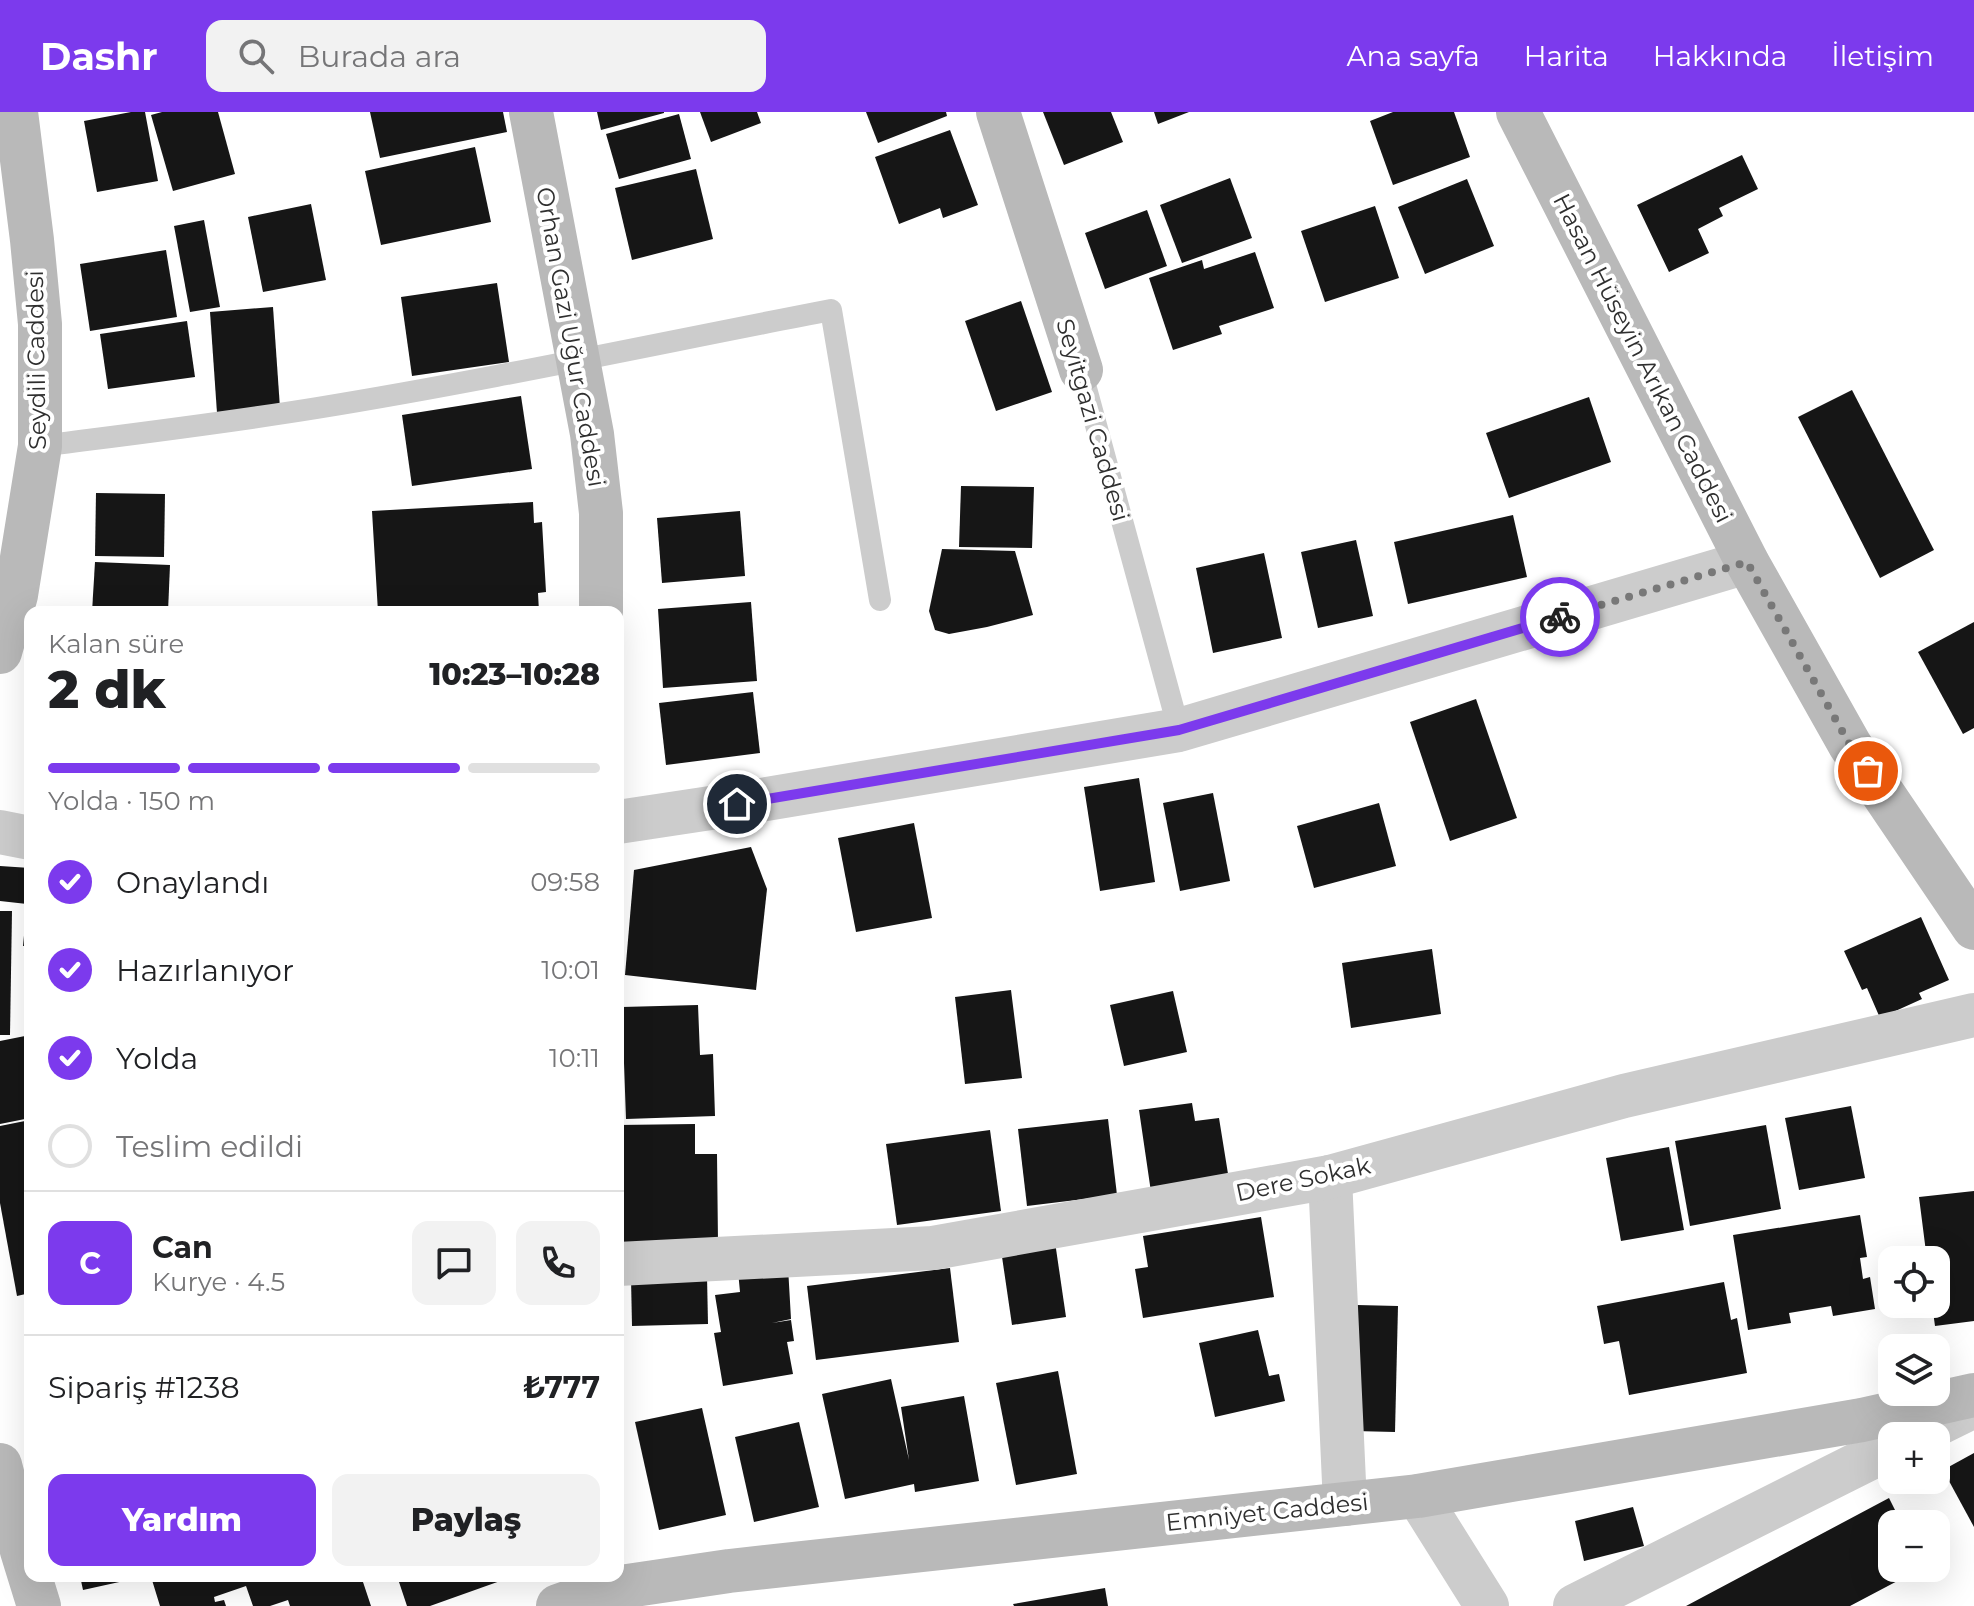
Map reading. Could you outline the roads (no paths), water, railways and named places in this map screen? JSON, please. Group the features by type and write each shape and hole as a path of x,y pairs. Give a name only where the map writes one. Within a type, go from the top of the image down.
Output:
{"street":[{"name":"Seydili Caddesi","path":"0,652 16,595 40,446 40,324 16,112"},
{"name":"Orhan Gazi Uğur Caddesi","path":"531,112 592,434 601,513 601,606"},
{"name":"Seyitgazi Caddesi","path":"998,112 1081,370"},
{"name":"Hasan Hüseyin Arıkan Caddesi","path":"1518,112 1747,562 1850,745 1974,928"},
{"path":"624,821 1179,730 1747,562"},
{"path":"0,832 24,837"},
{"name":"Dere Sokak","path":"624,1264 933,1248 1330,1177 1624,1096 1974,1015"},
{"path":"1330,1177 1345,1504"},
{"name":"Emniyet Caddesi","path":"558,1606 609,1590 729,1571 1418,1496 1862,1420 1974,1395"},
{"path":"1941,1422 1974,1406"},
{"path":"1575,1606 1878,1454"},
{"path":"0,1465 24,1557"},
{"path":"1418,1496 1487,1606"},
{"path":"32,1582 39,1606"}],"lane":[{"path":"40,446 317,408 831,310 880,600"},
{"name":"Seyitgazi Caddesi","path":"1081,370 1179,730"}]}
